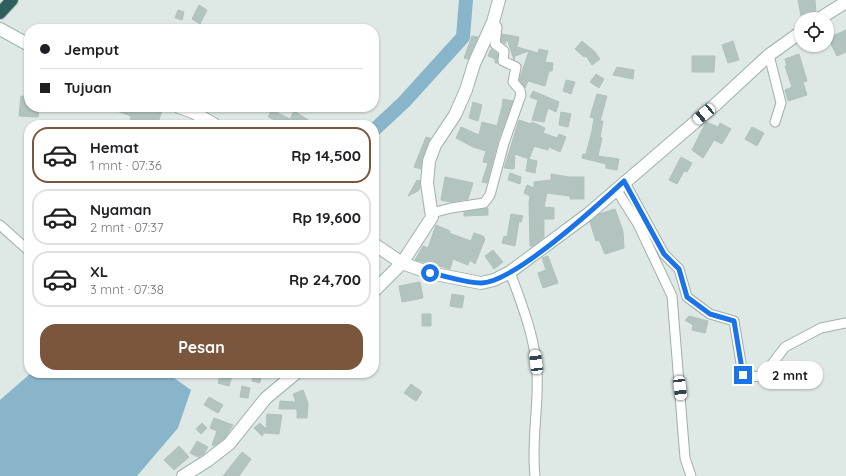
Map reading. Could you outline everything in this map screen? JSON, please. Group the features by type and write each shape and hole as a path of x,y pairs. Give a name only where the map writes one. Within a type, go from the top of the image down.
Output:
{"highway":[{"path":"0,13 12,0"}],"street":[{"path":"379,286 402,263 429,223 432,213 427,182 429,161 435,145 454,116 466,90 474,64 493,22 499,0"},
{"path":"830,12 846,2"},
{"path":"432,213 451,208 484,203 490,195 504,143 521,95 519,89 513,82 515,66 503,61 504,51 495,44 497,27 493,22"},
{"path":"0,29 24,42"},
{"path":"379,247 402,263 430,273 481,283 499,278 510,272 587,215 620,185 715,105 769,55 794,37"},
{"path":"769,55 781,103 775,122"},
{"path":"193,112 207,120"},
{"path":"620,185 664,254 679,269 687,297 710,314 734,321 743,375 762,377 785,347 822,328 846,323"},
{"path":"620,185 672,296 685,458 691,476"},
{"path":"0,226 24,247"},
{"path":"510,272 525,312 536,362 537,390 533,454 535,476"},
{"path":"183,476 207,461 229,444 266,398 290,378"}],"water":[{"path":"25,378 174,378 191,390 178,428 137,476 0,476 0,400"}],"building":[{"path":"798,0 815,0 816,12 800,12"},
{"path":"199,5 207,10 200,24 192,19"},
{"path":"178,10 184,12 182,20 175,18"},
{"path":"846,30 846,52 837,56 834,50 834,35"},
{"path":"502,34 519,37 517,47 538,53 539,49 548,51 545,62 553,63 552,71 549,71 545,86 528,81 525,88 519,80 529,51 515,56 514,60 507,39 505,44 501,41"},
{"path":"472,36 478,37 468,59 464,58"},
{"path":"582,41 595,52 600,59 592,65 586,56 584,57 575,49"},
{"path":"733,41 739,60 728,63 722,45"},
{"path":"491,49 498,54 498,63 495,63 495,59 488,56"},
{"path":"799,54 807,81 803,82 807,95 788,101 785,90 792,87 785,66 787,66 785,59"},
{"path":"692,56 715,56 714,72 692,72"},
{"path":"617,67 634,70 633,79 613,75"},
{"path":"596,74 604,79 599,88 590,82"},
{"path":"566,80 575,82 571,94 563,91"},
{"path":"533,91 559,102 556,112 548,108 544,122 532,120 538,100 530,97"},
{"path":"597,94 607,96 600,121 603,121 600,137 602,138 598,156 619,159 617,170 606,168 606,164 582,158 583,154 586,154 592,131 594,118 590,117"},
{"path":"21,96 24,96 24,112 38,112 38,117 19,116"},
{"path":"503,99 513,101 498,141 487,183 482,182 488,163 483,162 486,151 473,147 456,138 461,127 479,135 482,122 497,126"},
{"path":"473,102 482,105 478,121 469,118"},
{"path":"120,112 162,112 159,120 132,120 130,119 131,116"},
{"path":"271,112 276,112 290,119 294,112 296,112 308,120 275,120 268,117"},
{"path":"561,112 571,114 568,127 559,125"},
{"path":"519,120 531,124 532,122 545,128 543,133 557,138 559,134 566,137 560,152 549,147 548,150 534,146 529,159 515,154 514,169 504,168"},
{"path":"706,122 718,127 720,123 731,129 722,144 714,140 703,158 692,150"},
{"path":"752,127 764,133 757,146 745,139"},
{"path":"426,137 430,138 422,159 421,169 414,167"},
{"path":"681,157 692,163 687,172 684,171 677,184 669,180"},
{"path":"528,159 537,161 535,173 526,171"},
{"path":"510,173 521,177 520,184 508,180"},
{"path":"551,174 569,177 584,177 584,199 570,199 570,196 547,193 544,207 554,208 554,219 544,219 544,237 533,246 530,246 530,196 524,193 527,185 534,188 534,182 551,180"},
{"path":"445,177 473,183 468,199 451,202 441,200"},
{"path":"417,180 420,181 420,188 418,191 408,196"},
{"path":"488,208 488,215 464,216 464,212"},
{"path":"615,209 623,231 624,248 605,254 599,240 596,241 590,222 599,214"},
{"path":"511,214 523,216 521,222 519,221 515,246 502,243 504,236 507,237"},
{"path":"436,225 450,231 449,233 471,241 474,233 483,236 485,239 475,264 470,260 468,265 453,259 450,269 415,260 423,246 428,248"},
{"path":"493,250 503,262 494,269 485,256"},
{"path":"548,256 558,283 543,288 538,273 546,270 542,258"},
{"path":"420,282 423,298 402,302 399,286"},
{"path":"452,294 464,296 462,308 450,306"},
{"path":"422,314 431,314 431,326 422,326"},
{"path":"689,316 708,321 705,333 692,330 693,325 685,320"},
{"path":"220,378 231,378 229,386 218,383"},
{"path":"252,378 260,378 260,383 252,381"},
{"path":"411,384 422,392 416,401 404,393"},
{"path":"242,386 250,388 248,398 240,397"},
{"path":"303,390 308,403 307,418 297,418 297,409 279,409 280,401 296,402 293,394"},
{"path":"209,397 223,405 218,413 204,405"},
{"path":"267,414 282,415 279,434 264,433 262,436 254,428 260,423 266,429"},
{"path":"214,418 233,425 224,439 214,446 212,445 217,431 210,428"},
{"path":"202,423 207,428 201,434 196,429"},
{"path":"197,441 208,447 204,454 198,457 190,453"},
{"path":"179,446 189,457 174,470 164,460"},
{"path":"242,452 251,459 239,476 223,476"}],"waterway":[{"path":"379,125 404,102 463,37 466,0"}],"route":[{"path":"430,273 481,283 499,278 519,268 587,215 624,181 664,254 679,269 687,297 710,314 734,321 743,375"}]}
